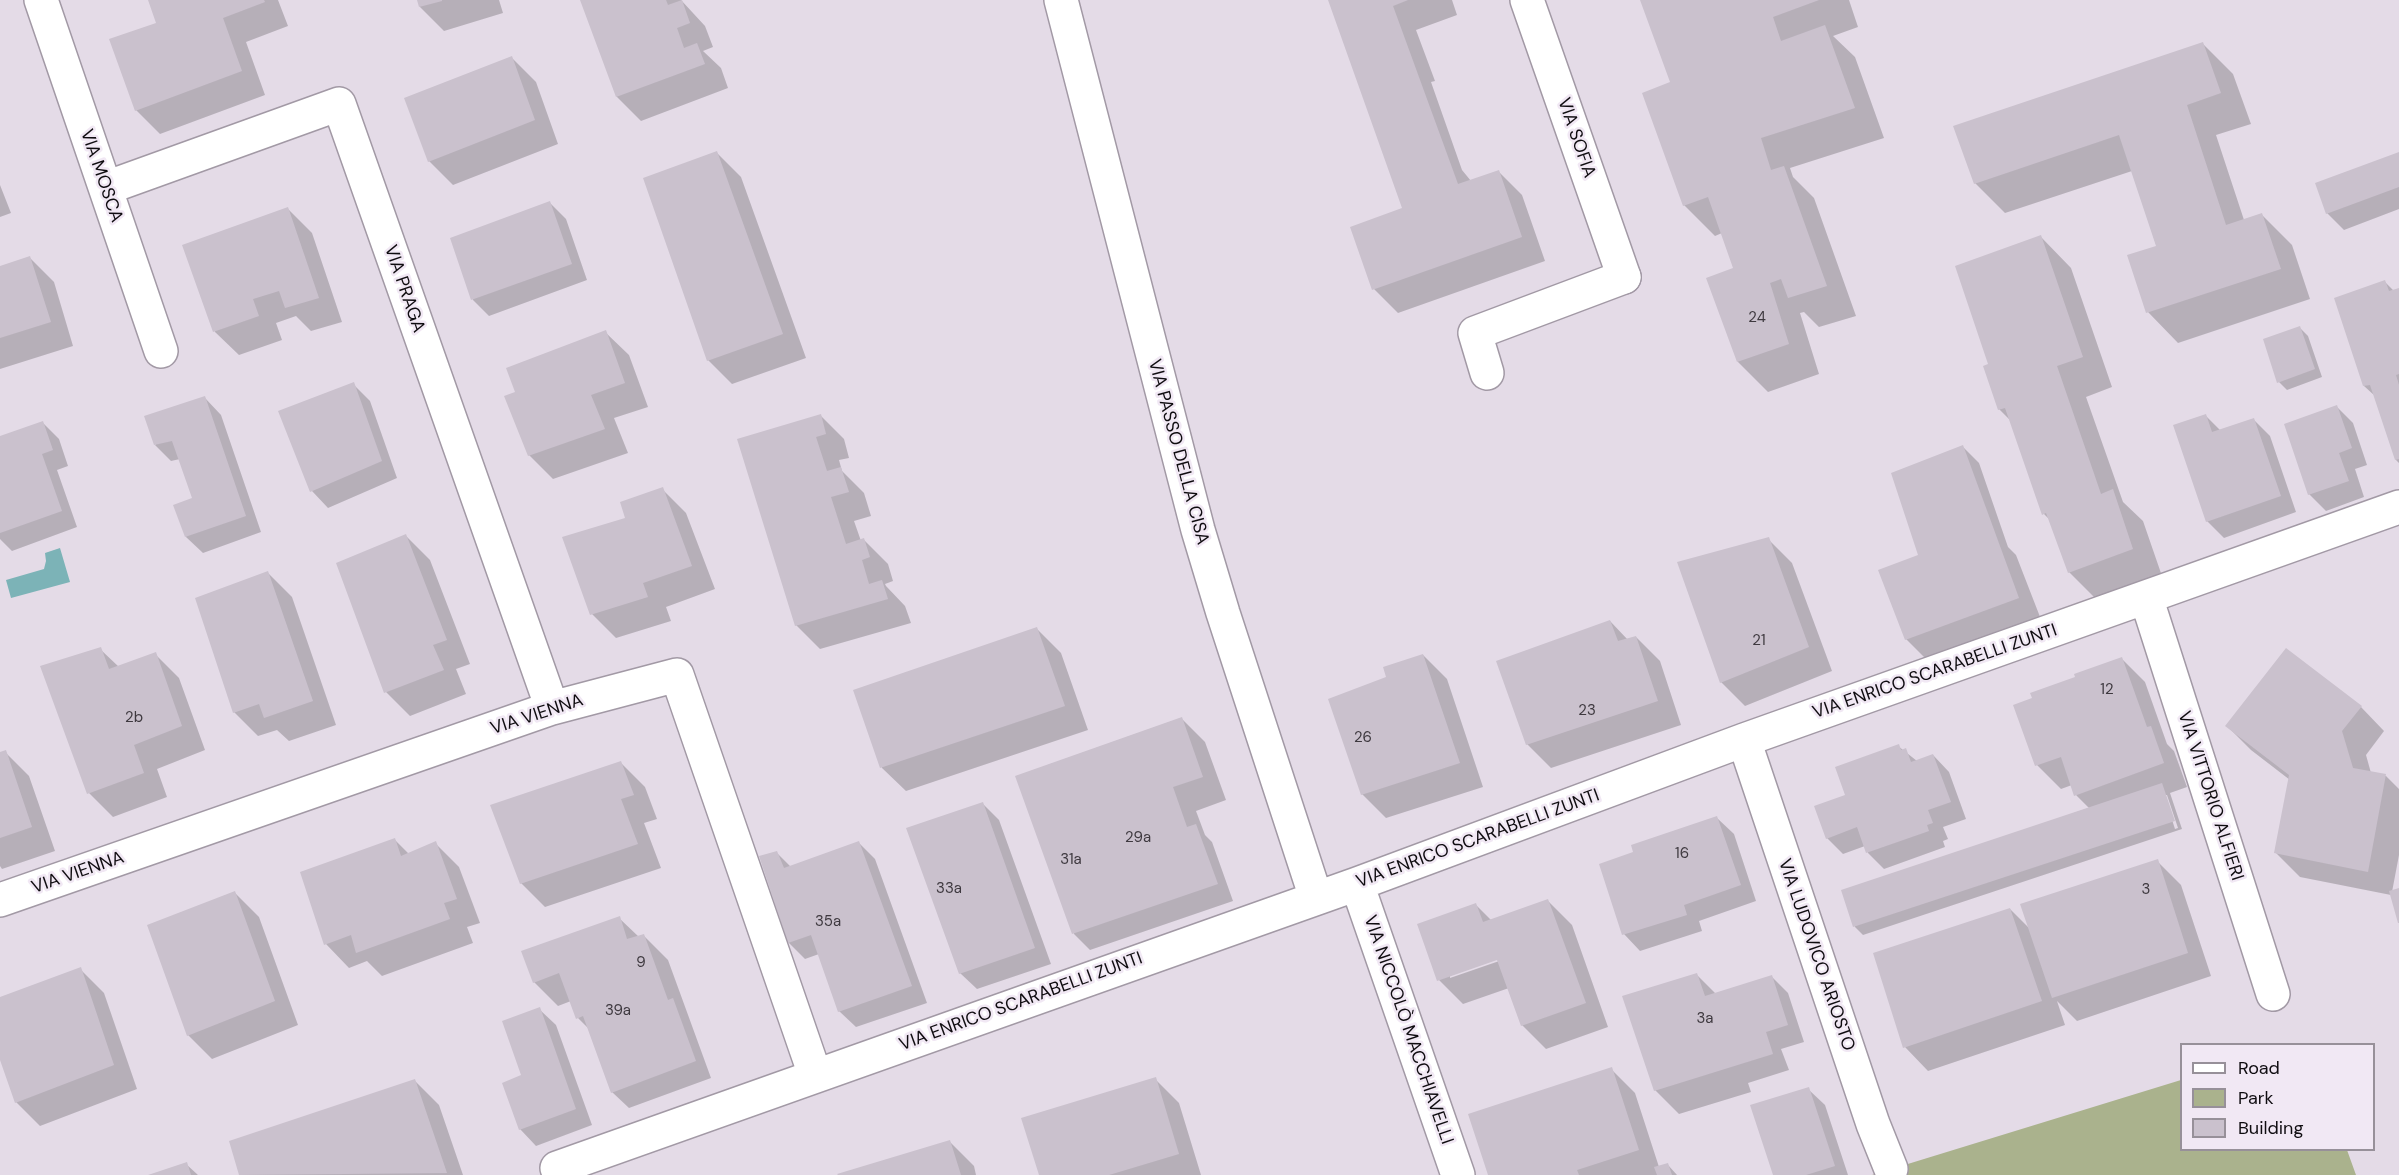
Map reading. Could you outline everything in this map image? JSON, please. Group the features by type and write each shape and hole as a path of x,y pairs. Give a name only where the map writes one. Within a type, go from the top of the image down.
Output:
{"street":[{"name":"VIA MOSCA","path":"42,0 161,351"},
{"name":"VIA PASSO DELLA CISA","path":"1061,0 1198,530 1316,898"},
{"name":"VIA SOFIA","path":"1487,373 1475,333 1624,276 1527,0"},
{"name":"VIA PRAGA","path":"106,188 339,104 552,708"},
{"name":"VIA ENRICO SCARABELLI ZUNTI","path":"557,1168 1357,884 1744,740 2399,507"},
{"name":"VIA VITTORIO ALFIERI","path":"2146,597 2273,994"},
{"name":"VIA VIENNA","path":"0,900 552,708 677,675 815,1075"},
{"name":"VIA LUDOVICO ARIOSTO","path":"1744,740 1873,1124 1891,1169"},
{"name":"VIA NICCOLÒ MACCHIAVELLI","path":"1357,884 1458,1175"}],"green space":[{"path":"2180,1080 2180,1151 2347,1151 2356,1175 1872,1175"}],"water":[{"path":"60,548 70,582 11,598 6,580 44,569 45,553"}],"building":[{"path":"148,0 264,0 265,2 223,18 242,71 135,111 109,39 156,23"},
{"path":"417,0 442,0 442,1 419,7"},
{"path":"580,0 666,0 668,5 682,0 690,23 677,28 684,48 697,43 705,64 616,97"},
{"path":"1328,0 1408,0 1393,6 1458,184 1499,170 1522,237 1372,290 1350,227 1402,208"},
{"path":"1640,0 1819,0 1773,17 1781,41 1825,25 1855,108 1761,138 1771,170 1784,166 1827,286 1788,298 1781,279 1770,283 1789,344 1737,362 1706,278 1733,268 1708,197 1683,206 1642,93 1670,82"},
{"path":"2203,42 2221,93 2187,105 2226,225 2262,213 2281,269 2146,313 2127,255 2156,246 2119,135 1974,184 1953,126"},
{"path":"512,56 535,120 428,162 404,98"},
{"path":"717,151 783,334 707,361 643,178"},
{"path":"2399,152 2399,187 2326,214 2315,183"},
{"path":"550,201 572,264 471,300 450,238"},
{"path":"288,207 319,298 285,308 279,291 253,299 259,316 213,332 182,245"},
{"path":"2041,235 2083,357 2057,366 2101,494 2113,489 2133,549 2068,573 2046,513 2042,515 2005,408 1998,410 1983,366 1988,364 1955,266"},
{"path":"30,256 51,322 0,338 0,266"},
{"path":"2385,280 2389,291 2399,288 2399,374 2396,375 2399,385 2399,459 2395,460 2370,385 2363,386 2334,298"},
{"path":"2300,326 2315,369 2277,383 2263,339"},
{"path":"606,330 625,383 591,395 605,429 528,456 504,396 515,392 506,368"},
{"path":"354,382 382,461 310,492 278,411"},
{"path":"205,396 246,516 185,537 173,505 192,498 172,441 154,445 144,416"},
{"path":"2337,405 2352,448 2339,453 2349,481 2308,495 2284,424"},
{"path":"821,414 826,434 816,437 827,471 841,467 849,492 831,497 846,544 864,538 870,557 862,560 869,584 882,580 888,599 795,626 737,439"},
{"path":"2206,414 2212,432 2254,418 2281,496 2206,522 2173,425"},
{"path":"43,421 53,450 42,454 62,511 0,533 0,436"},
{"path":"1963,445 2019,598 1905,640 1878,570 1918,555 1891,473"},
{"path":"663,487 692,566 643,583 648,597 590,615 562,537 625,518 620,502"},
{"path":"406,534 447,640 433,645 444,670 384,693 336,563"},
{"path":"1769,537 1809,647 1720,683 1677,562"},
{"path":"268,571 313,701 264,718 259,704 233,713 195,598"},
{"path":"1610,620 1618,641 1636,636 1658,701 1526,745 1496,661"},
{"path":"1037,627 1065,706 880,768 853,690"},
{"path":"101,647 109,669 156,652 182,726 134,745 144,773 87,794 40,666"},
{"path":"2286,648 2362,706 2342,731 2353,768 2386,774 2368,872 2274,853 2289,775 2225,726"},
{"path":"1423,654 1460,763 1361,795 1328,699 1386,677 1383,667"},
{"path":"2122,657 2147,727 2151,726 2164,763 2074,796 2061,757 2035,766 2013,705 2032,698 2030,693"},
{"path":"1182,717 1203,777 1173,787 1187,827 1196,824 1218,884 1072,934 1015,776"},
{"path":"1899,744 1901,750 1906,748 1911,762 1933,754 1951,802 1928,810 1933,823 1927,825 1929,831 1866,853 1857,827 1826,839 1814,806 1845,795 1835,767"},
{"path":"6,750 32,827 0,838 0,752"},
{"path":"621,761 634,795 621,799 638,844 520,884 490,805"},
{"path":"2162,783 2175,821 1853,927 1841,890"},
{"path":"983,802 1035,948 959,974 906,828"},
{"path":"1717,816 1741,885 1684,905 1687,915 1622,935 1599,864 1633,852 1631,845"},
{"path":"395,838 401,856 436,841 457,899 444,903 450,919 356,953 351,935 324,945 300,872"},
{"path":"859,841 912,986 838,1012 811,935 788,943 759,856 777,851 784,868"},
{"path":"2158,859 2188,953 2052,998 2020,904"},
{"path":"2399,888 2399,923 2398,923 2389,891"},
{"path":"235,891 275,1001 187,1036 147,925"},
{"path":"1548,899 1586,1003 1521,1026 1497,960 1437,981 1417,924 1476,903 1483,922"},
{"path":"2010,908 2042,1001 1903,1048 1873,953"},
{"path":"620,916 627,939 644,934 668,1000 673,998 696,1061 611,1093 583,1016 576,1019 559,973 533,983 521,951"},
{"path":"81,967 114,1065 15,1103 0,1060 0,997"},
{"path":"1697,973 1705,996 1772,975 1788,1025 1766,1032 1773,1054 1654,1091 1622,996"},
{"path":"540,1007 576,1109 519,1130 502,1083 521,1075 502,1021"},
{"path":"1612,1067 1639,1150 1577,1170 1579,1175 1488,1175 1468,1114"},
{"path":"1156,1077 1179,1154 1109,1175 1039,1175 1021,1118"},
{"path":"415,1079 447,1173 239,1175 229,1141"},
{"path":"1809,1087 1835,1166 1806,1175 1773,1175 1750,1105"},
{"path":"950,1140 961,1175 837,1174"},
{"path":"187,1162 191,1175 148,1175"},
{"path":"1668,1163 1672,1175 1657,1175 1654,1167"}]}
